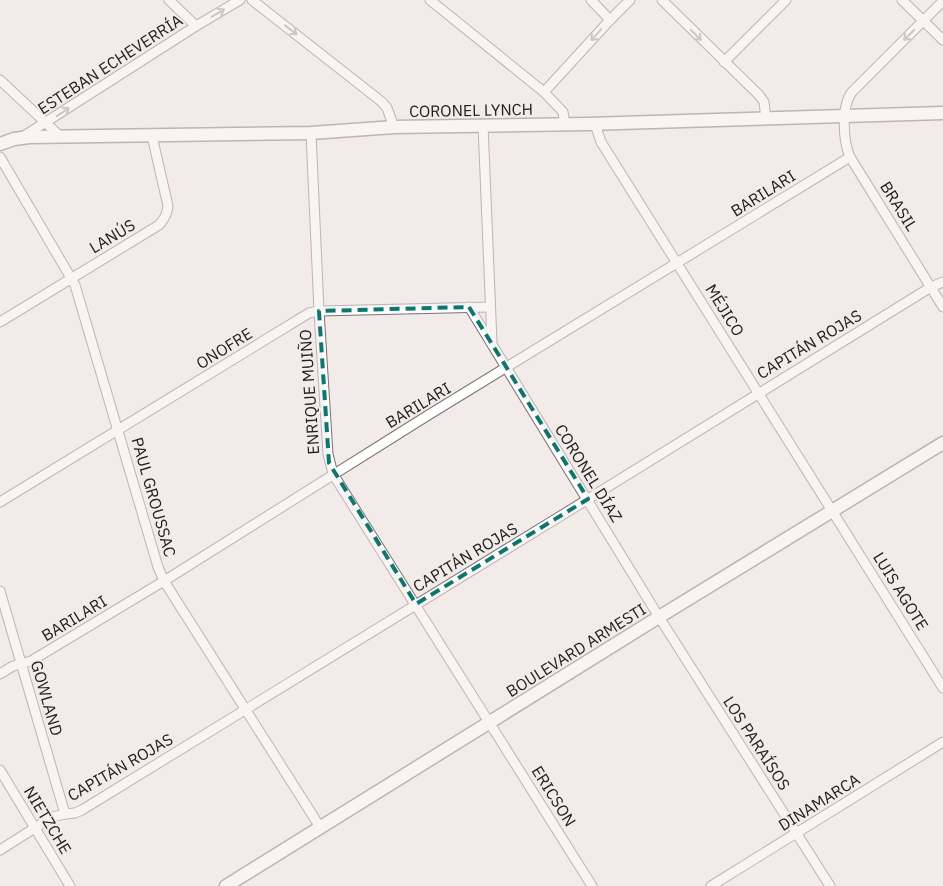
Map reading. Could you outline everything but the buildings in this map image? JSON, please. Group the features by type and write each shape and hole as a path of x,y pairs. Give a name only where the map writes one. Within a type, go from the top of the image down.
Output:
{"street":[{"path":"168,0 196,26"},
{"name":"ESTEBAN ECHEVERRÍA","path":"22,138 196,26 240,0"},
{"path":"252,0 382,102 387,108 394,127"},
{"path":"430,0 544,92 563,112 565,124"},
{"path":"591,0 610,20"},
{"path":"544,92 630,0"},
{"path":"662,0 759,95 764,102 766,119"},
{"path":"724,62 786,0"},
{"path":"902,0 943,40"},
{"path":"844,117 849,96 943,0"},
{"path":"0,80 61,137"},
{"name":"CORONEL LYNCH","path":"0,144 22,138 311,133 394,127 596,124 943,113"},
{"name":"BRASIL","path":"844,117 846,145 850,157 943,307"},
{"name":"MÉJICO","path":"596,124 602,142 833,510"},
{"name":"CORONEL DÍAZ","path":"483,125 492,345"},
{"name":"ENRIQUE MUIÑO","path":"311,133 328,454 333,474 490,723"},
{"name":"LANÚS","path":"0,322 159,225 164,219 168,206 152,136"},
{"name":"PAUL GROUSSAC","path":"0,157 71,278 119,430 155,560 164,581 320,827"},
{"name":"BARILARI","path":"0,674 13,666 32,661 164,581 333,474 850,157"},
{"name":"CAPITÁN ROJAS","path":"0,850 52,817 82,810 931,287 943,282"},
{"name":"CORONEL DÍAZ","path":"469,307 659,617"},
{"name":"ONOFRE","path":"0,502 309,313 490,307"},
{"name":"BOULEVARD ARMESTI","path":"226,886 943,443"},
{"name":"LUIS AGOTE","path":"833,510 943,688"},
{"name":"GOWLAND","path":"0,591 65,814"},
{"name":"LOS PARAÍSOS","path":"659,617 830,886"},
{"name":"ERICSON","path":"490,723 592,886"},
{"name":"DINAMARCA","path":"710,886 943,742"},
{"name":"NIETZCHE","path":"0,770 70,886"}],"highlighted area":[{"path":"469,307 588,499 416,604 329,463 319,311"}]}
